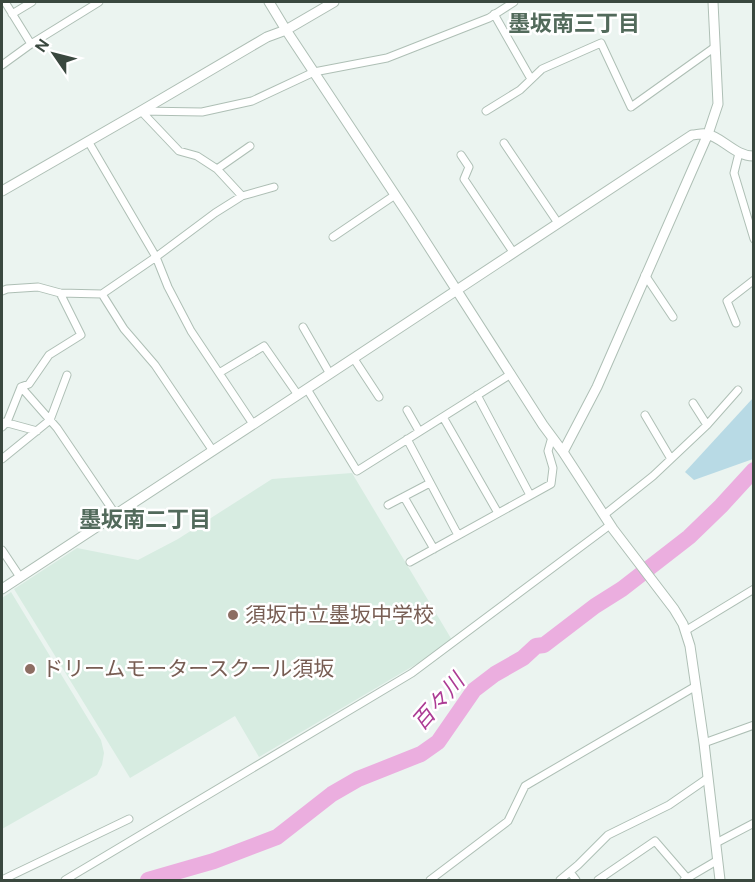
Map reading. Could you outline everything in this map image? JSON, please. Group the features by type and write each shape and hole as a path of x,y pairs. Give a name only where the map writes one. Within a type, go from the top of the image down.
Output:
{"street":[{"path":"5,2 31,44"},
{"path":"12,14 32,2"},
{"path":"2,65 31,44 99,2"},
{"path":"269,2 285,30 552,437 612,527 683,624 690,646 696,686 720,880"},
{"path":"2,191 267,37 285,30 334,2"},
{"path":"141,111 202,112 252,101 314,72 387,58 489,18 514,2"},
{"path":"563,452 597,387 708,134 718,104 712,2"},
{"path":"494,14 531,79"},
{"path":"486,111 520,90 542,69 601,43 631,107 715,47"},
{"path":"141,111 179,151 197,156 217,169 242,196"},
{"path":"2,589 692,135 708,134 748,157 753,156"},
{"path":"88,141 156,257 168,287 191,331 253,424"},
{"path":"504,143 558,223"},
{"path":"217,169 250,146"},
{"path":"740,153 734,173 753,239"},
{"path":"461,155 469,167 464,179 513,252"},
{"path":"2,291 38,287 60,293 102,294 242,196 274,187"},
{"path":"333,237 395,195"},
{"path":"645,275 673,317"},
{"path":"736,323 727,301 753,280"},
{"path":"37,431 3,424 21,387 29,384 49,355 81,335 60,293"},
{"path":"102,294 124,329 155,365 213,451"},
{"path":"303,327 330,374"},
{"path":"219,373 264,346 298,395"},
{"path":"354,359 379,397"},
{"path":"307,389 357,471 511,374"},
{"path":"2,459 50,420 67,375"},
{"path":"21,387 50,420 116,515"},
{"path":"604,515 653,476 707,425 738,390"},
{"path":"477,395 530,495"},
{"path":"693,403 707,425"},
{"path":"407,410 419,432"},
{"path":"645,415 671,459"},
{"path":"443,417 498,513"},
{"path":"410,562 551,484 553,468 548,451 552,437"},
{"path":"407,439 458,535"},
{"path":"388,505 430,483"},
{"path":"404,496 434,549"},
{"path":"65,880 412,673 612,527"},
{"path":"2,550 20,577"},
{"path":"685,631 753,589"},
{"path":"430,880 508,821 525,786 696,686"},
{"path":"704,743 753,725"},
{"path":"560,880 608,835 669,805 708,778"},
{"path":"2,880 129,819"},
{"path":"716,843 753,823"},
{"path":"598,880 656,841 685,879 718,860"},
{"path":"570,872 576,880"}],"shaded area":[{"path":"753,398 753,459 694,480 685,472"},
{"name":"須坂市立墨坂中学校","path":"352,473 452,640 420,662 259,757 235,716 130,778 14,589 77,548 138,560 178,539 272,479"},
{"name":"ドリームモータースクール須坂","path":"11,592 101,740 104,753 97,775 2,829 2,598"}],"waterway":[{"name":"百々川","path":"148,880 214,861 277,837 332,794 358,779 421,754 438,742 474,690 495,674 523,658 536,646 544,645 689,537 754,470"}],"place":[{"name":"須坂市立墨坂中学校","path":"233,615"},
{"name":"ドリームモータースクール須坂","path":"30,669"}],"district":[{"name":"墨坂南三丁目","path":"574,23"},
{"name":"墨坂南二丁目","path":"145,519"}]}
